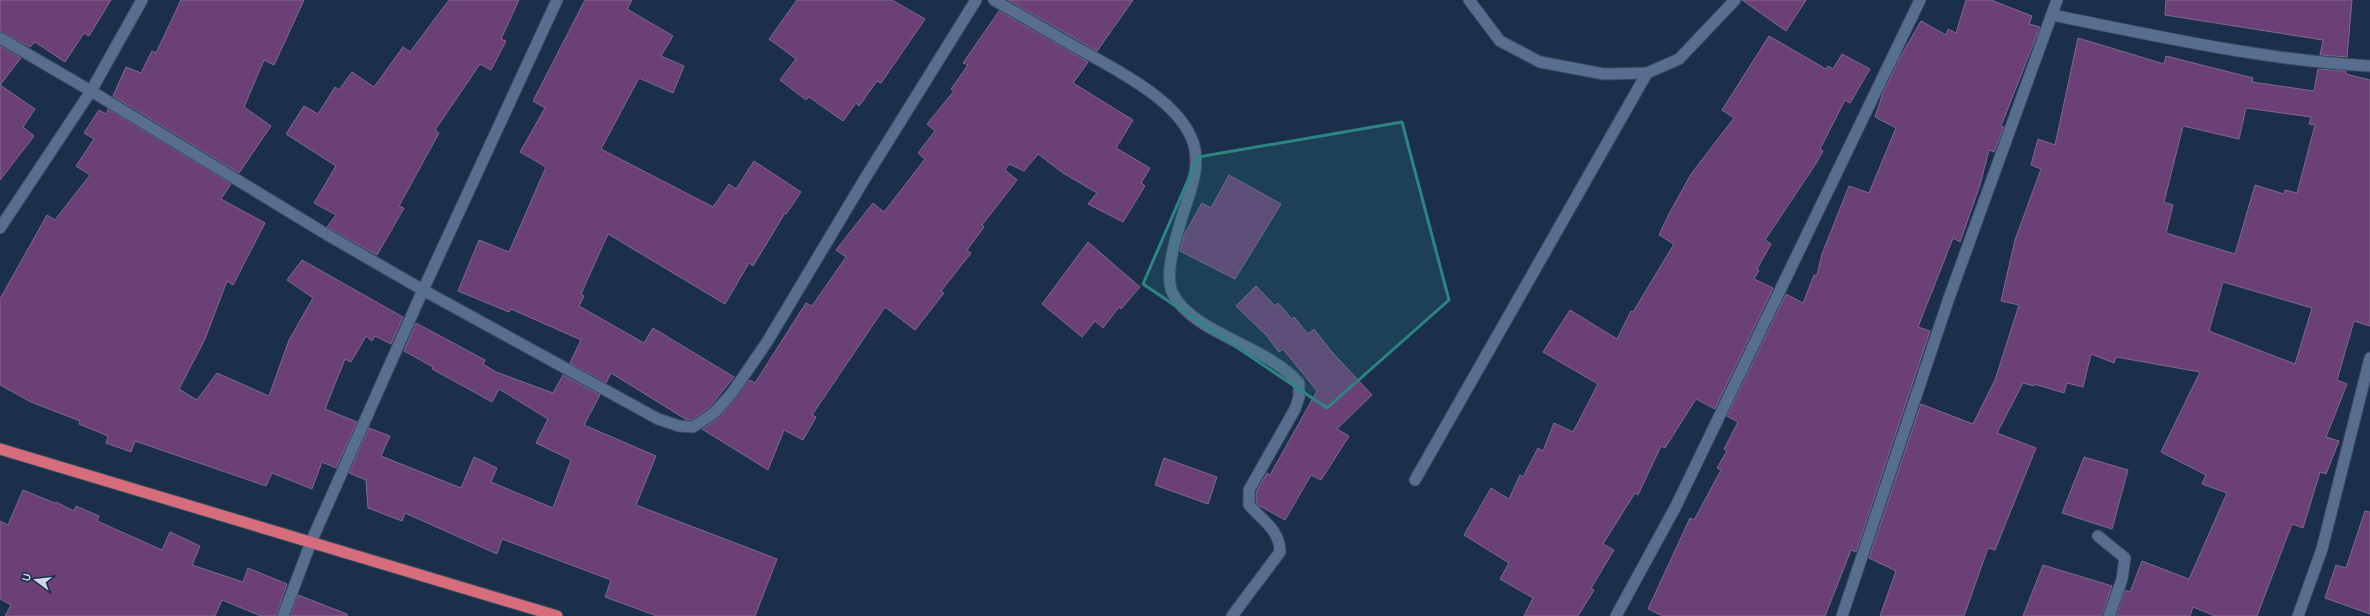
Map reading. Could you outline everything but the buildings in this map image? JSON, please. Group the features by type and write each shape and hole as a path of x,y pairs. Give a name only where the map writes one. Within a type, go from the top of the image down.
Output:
{"highway":[{"path":"0,449 557,616"}],"street":[{"path":"0,228 91,90 142,0"},
{"path":"283,616 311,542 423,290 557,0"},
{"path":"0,38 91,90 326,234 423,290 658,419 679,426 693,427 704,422 732,393 767,342 868,173 976,0"},
{"path":"994,0 1136,82 1170,109 1188,129 1195,150 1195,176 1170,263 1172,293 1188,315 1279,364 1299,383 1299,397 1295,409 1249,490 1248,498 1249,505 1277,534 1280,542 1280,552 1232,616"},
{"path":"1469,0 1500,41 1540,62 1604,74 1647,73 1679,59 1735,0"},
{"path":"1616,616 1676,506 1920,0"},
{"path":"1842,616 1949,298 2057,0"},
{"path":"2052,15 2244,52 2329,64 2370,66"},
{"path":"1415,480 1647,73"},
{"path":"2298,616 2322,548 2370,358"},
{"path":"2098,536 2125,558 2122,579 2109,616"}],"highlighted area":[{"path":"1402,122 1449,300 1327,408 1143,284 1198,157"}]}
